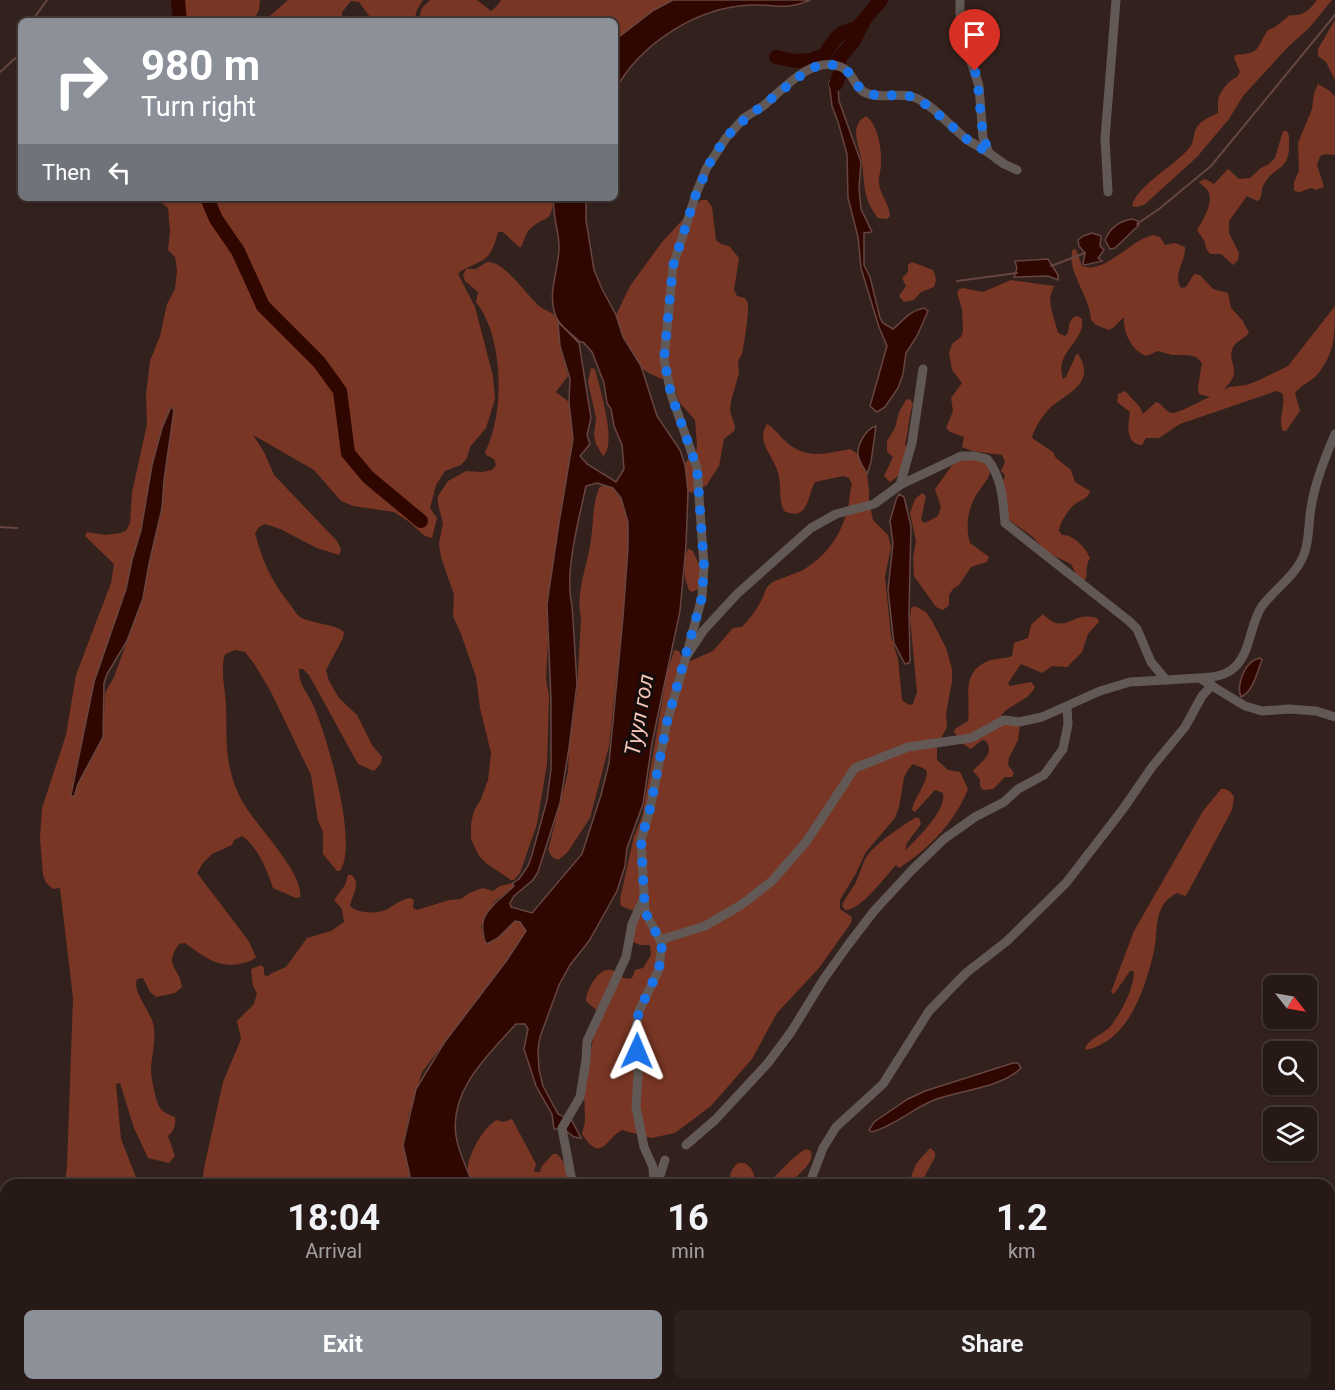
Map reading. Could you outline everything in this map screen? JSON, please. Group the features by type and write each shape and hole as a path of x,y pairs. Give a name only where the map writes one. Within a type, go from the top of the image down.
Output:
{"street":[{"path":"960,0 962,28 979,86 983,138 989,153"},
{"path":"1108,192 1105,139 1116,0"},
{"path":"655,1179 644,1147 636,1107 638,1075 636,1027 639,1011 659,969 662,944 645,912 641,840 650,809 667,722 702,597 704,566 697,468 671,394 664,359 673,266 696,194 713,156 734,128 809,69 825,64 840,66 847,70 853,81 864,92 878,96 915,97 969,141 1017,170"},
{"path":"900,485 912,444 923,369"},
{"path":"660,940 705,926 741,906 772,881 806,843 855,768 908,747 971,738 1004,720 1019,722 1030,720 1067,707 1100,691 1130,682 1225,675 1237,664 1246,650 1252,626 1262,607 1292,574 1302,558 1307,543 1310,508 1315,489 1335,434"},
{"path":"686,657 703,630 737,594 812,528 836,514 874,504 900,485 961,456 975,456 987,459 997,475 1002,491 1005,523 1129,621 1137,629 1151,662 1166,680"},
{"path":"1199,678 1245,706 1262,711 1289,709 1316,711 1335,717"},
{"path":"811,1179 823,1148 836,1127 883,1084 929,1011 966,973 1007,942 1066,883 1152,767 1185,727 1202,696 1212,685"},
{"path":"686,1145 715,1120 768,1063 848,945 874,911 912,870 945,839 968,822 1004,802 1018,789 1044,775 1062,749 1068,724 1067,707"},
{"path":"572,1179 562,1128 580,1097 587,1041 627,957 632,924 643,900"},
{"path":"658,1179 665,1160"}],"shaded area":[{"path":"183,0 260,0 259,10 255,18 185,18"},
{"path":"288,0 423,0 415,18 371,18 359,2 351,1 342,12 342,18 267,18"},
{"path":"430,0 477,0 491,11 501,0 673,0 654,10 618,38 618,18 419,18 422,8"},
{"path":"1317,0 1332,0 1309,28 1288,47 1243,96 1229,119 1197,157 1144,205 1132,206 1135,198 1148,183 1190,147 1197,126 1218,113 1218,102 1222,91 1240,72 1234,58 1235,55 1250,53 1257,49 1268,30 1290,15 1305,12"},
{"path":"1335,20 1335,80 1326,62 1318,56 1318,49"},
{"path":"1318,84 1335,97 1335,155 1320,156 1317,165 1324,187 1298,192 1294,190 1294,182 1299,171 1298,143 1312,109"},
{"path":"866,116 874,125 880,145 879,184 889,211 890,216 887,219 878,218 870,205 866,192 856,132 860,121"},
{"path":"1283,131 1287,131 1289,136 1287,160 1267,180 1262,188 1260,199 1257,201 1247,196 1229,221 1229,233 1239,253 1238,260 1233,265 1221,254 1210,254 1197,230 1210,202 1209,193 1199,182 1205,179 1214,184 1228,169 1239,179 1250,178 1275,158"},
{"path":"701,200 707,200 712,207 716,240 729,246 739,258 734,290 737,296 745,298 748,312 742,354 738,361 739,373 731,401 730,411 735,426 734,431 724,439 719,466 707,485 691,493 688,491 685,463 696,452 695,420 679,402 672,382 649,373 637,363 628,348 616,315 630,286 662,242"},
{"path":"159,201 553,201 549,216 529,230 521,247 503,232 498,232 489,255 458,274 475,307 493,376 495,399 486,428 470,447 467,458 461,465 445,471 436,485 430,508 437,518 432,538 425,536 394,512 353,506 341,501 314,470 253,435 264,452 274,475 337,541 341,549 339,555 317,548 265,524 255,533 272,578 297,614 301,618 336,627 344,632 326,670 329,681 339,698 357,715 372,745 382,757 381,763 374,771 358,764 309,675 303,669 299,669 302,684 314,707 326,741 344,815 345,857 340,871 337,871 323,854 323,832 318,821 311,775 271,692 245,652 235,650 225,654 223,673 227,750 234,783 245,806 294,874 299,886 300,897 296,898 273,888 257,853 242,836 234,840 232,845 212,854 203,863 197,873 248,940 256,957 247,962 226,965 198,953 185,943 179,944 172,957 172,962 182,987 175,993 156,997 150,992 143,978 137,979 138,994 154,1026 151,1073 154,1090 162,1110 175,1117 174,1128 168,1136 175,1156 169,1163 148,1158 134,1128 120,1083 116,1084 121,1139 137,1179 66,1179 73,998 60,888 53,889 46,883 43,875 40,838 42,808 66,735 76,675 111,583 114,564 85,536 87,532 105,535 120,533 126,531 130,523 132,493 147,424 146,394 150,361 160,336 167,304 175,289 177,270 175,257 168,250 170,232 168,208","holes":["168,411 171,429 162,508 143,598 114,677 105,693 103,737 78,784 74,797 73,779 94,682 126,589 141,530 152,465"]},
{"path":"1153,235 1160,237 1165,245 1175,243 1185,247 1178,278 1181,288 1186,287 1194,274 1200,275 1213,289 1228,293 1231,308 1243,321 1249,333 1233,347 1231,356 1234,374 1224,390 1257,381 1288,366 1335,306 1331,351 1317,375 1295,393 1300,411 1286,431 1283,431 1281,426 1282,393 1276,391 1180,424 1159,438 1146,438 1142,445 1130,438 1130,412 1117,402 1118,394 1125,391 1140,407 1143,414 1156,402 1172,413 1180,411 1210,397 1199,394 1202,363 1196,357 1158,351 1146,356 1129,340 1124,317 1109,330 1096,325 1091,320 1071,257 1073,249 1076,250 1082,266 1100,266"},
{"path":"487,262 494,263 508,272 539,306 557,317 568,376 556,392 569,402 573,440 547,604 546,679 549,696 547,764 537,824 520,873 514,880 487,864 479,856 471,839 474,811 488,780 491,753 480,708 476,677 453,616 454,595 439,544 443,523 438,496 448,481 466,471 492,470 496,465 494,459 485,452 492,436 496,417 498,376 496,355 492,335 476,302 478,292 465,281 463,275 466,269 476,269"},
{"path":"912,262 933,270 936,282 934,287 921,292 914,300 904,302 899,296 906,286 902,278 908,272 908,265"},
{"path":"1011,280 1054,286 1050,297 1058,333 1065,336 1073,318 1078,316 1082,319 1079,335 1066,354 1061,369 1063,379 1078,354 1083,364 1082,381 1049,409 1032,438 1053,452 1056,458 1071,470 1075,482 1090,491 1070,509 1059,531 1062,535 1075,539 1090,558 1084,582 1078,578 1071,564 1046,552 1033,537 1009,520 1002,485 1005,475 1001,471 1005,462 1002,455 972,451 962,447 964,437 946,428 953,411 951,398 962,383 952,370 949,353 952,344 961,337 963,331 962,309 957,293 963,288 983,292"},
{"path":"591,368 595,369 608,428 609,440 603,456 594,435 596,418 588,382"},
{"path":"910,399 913,404 905,444 908,449 900,472 890,482 884,476 893,457 887,452 887,441 895,428 899,412 906,400"},
{"path":"767,424 800,451 815,454 850,449 858,454 867,474 873,520 888,535 891,547 885,577 891,636 898,659 902,700 909,705 913,704 917,692 910,618 911,608 915,606 926,612 932,621 946,648 952,669 946,714 947,727 937,746 937,760 948,770 960,772 968,789 956,813 931,843 899,868 896,865 865,900 845,910 843,903 871,851 897,830 915,818 919,818 921,824 907,843 905,851 930,824 940,808 943,793 935,790 915,812 912,810 927,773 925,769 913,764 904,778 895,818 866,852 840,900 840,909 852,917 851,923 819,968 777,1013 752,1059 711,1106 675,1133 651,1138 622,1130 603,1147 594,1147 582,1134 585,1121 584,1090 594,1033 601,1014 586,1001 590,986 602,972 611,970 625,978 632,978 635,970 643,968 651,955 650,945 633,942 634,911 621,906 620,899 634,836 642,817 667,674 674,650 679,651 683,659 688,662 713,651 733,628 742,627 755,612 769,585 803,570 825,552 841,529 848,508 852,484 849,478 843,476 815,482 803,510 798,513 784,511 778,473 764,443 763,437"},
{"path":"964,458 979,460 987,464 990,469 987,480 973,501 968,517 970,543 989,557 987,562 971,567 949,595 949,605 943,610 936,607 914,576 913,558 916,541 910,513 915,499 922,493 926,496 921,520 925,523 938,516 941,507 935,489 953,464"},
{"path":"604,485 613,488 621,499 628,522 623,617 609,746 590,818 567,853 558,860 552,857 548,850 568,772 577,692 581,588 595,501 599,488"},
{"path":"688,549 692,550 700,566 699,589 692,592 687,585 684,570"},
{"path":"1043,614 1051,621 1058,623 1082,617 1098,619 1099,622 1088,634 1082,652 1067,667 1052,666 1042,673 1021,664 1008,683 1010,686 1031,682 1035,687 1028,696 1001,716 1020,724 1018,740 1008,765 1014,773 1012,777 1005,777 993,789 983,790 980,786 980,779 973,771 988,754 986,741 982,740 971,749 963,744 954,732 968,721 970,679 979,666 988,661 1012,656 1014,643 1028,638 1031,625"},
{"path":"1221,789 1229,791 1234,797 1232,810 1187,894 1185,896 1177,893 1169,898 1160,911 1154,951 1146,981 1133,1011 1114,1036 1101,1045 1086,1050 1090,1042 1110,1027 1122,1008 1132,985 1134,971 1130,971 1114,994 1111,992 1134,931 1203,811"},
{"path":"348,875 352,875 356,883 350,906 358,911 374,912 384,911 410,898 414,900 413,908 417,910 449,900 461,899 483,888 493,891 500,886 513,883 514,886 494,902 481,926 484,942 498,938 515,921 520,921 526,931 507,960 422,1072 409,1114 403,1145 410,1179 203,1179 223,1082 241,1039 237,1021 254,1004 257,993 253,986 251,969 261,965 264,968 264,975 268,976 286,967 307,938 331,931 344,922 342,909 334,900 345,885"},
{"path":"512,1119 536,1164 534,1172 540,1172 542,1166 553,1154 557,1154 567,1168 570,1179 471,1179 468,1166 478,1140 492,1123 497,1120 503,1122"},
{"path":"930,1148 935,1152 935,1157 923,1179 910,1179 916,1164"},
{"path":"806,1149 811,1151 810,1161 795,1179 772,1179 791,1160"},
{"path":"738,1163 745,1163 751,1168 756,1179 730,1179 733,1168"}],"water":[{"path":"673,0 810,0 787,6 731,7 691,20 655,43 626,73 618,85 618,38 654,10"},
{"path":"830,81 838,88 839,101 861,162 859,188 861,209 872,232 864,233 864,265 870,277 880,318 883,323 893,329 914,311 924,308 928,311 917,336 906,353 898,388 885,407 877,412 870,406 887,346 861,268 858,237 848,198 847,154 832,106"},
{"name":"Туул гол","path":"554,201 586,201 586,220 594,270 616,315 623,337 641,366 657,416 680,450 685,465 688,491 680,611 652,743 643,804 627,848 625,866 617,891 589,941 570,965 559,985 540,1037 539,1070 543,1086 558,1114 572,1121 581,1138 574,1137 564,1129 554,1129 552,1114 536,1086 524,1049 528,1029 525,1024 516,1024 483,1060 465,1088 459,1103 455,1119 456,1136 471,1179 411,1179 403,1145 416,1089 444,1043 507,960 526,931 520,922 515,921 498,938 487,944 483,924 488,912 514,886 513,883 519,879 528,866 547,800 551,769 551,700 547,604 573,439 569,402 570,379 560,346 558,322 562,326 555,314 552,297 559,244","holes":["562,326 580,342 583,342 592,352 604,383 607,403 622,445 624,469 616,482 587,464 580,456 590,444 587,435 591,418 579,343","597,483 613,488 621,498 628,522 623,617 609,763 582,854 532,913 511,907 510,903 538,872 560,803 577,684 570,592 571,562 586,486"]},
{"path":"1132,219 1138,221 1139,225 1115,248 1110,249 1105,240 1110,232 1119,223"},
{"path":"1092,233 1101,236 1100,246 1104,250 1098,258 1102,261 1085,265 1083,264 1085,253 1079,246 1078,240"},
{"path":"1048,259 1058,275 1058,280 1048,276 1014,277 1017,268 1015,261"},
{"path":"171,407 174,410 162,508 143,598 127,641 107,674 104,683 103,737 78,784 74,797 71,795 94,682 126,589 141,530 152,465 162,428"},
{"path":"876,426 867,474 859,460 858,451 866,434"},
{"path":"899,494 904,497 911,526 910,660 905,664 894,643 888,590 893,543 890,521"},
{"path":"1260,658 1262,660 1254,681 1249,691 1241,697 1240,686 1243,674 1250,663"},
{"path":"1018,1063 1021,1068 1003,1080 934,1100 888,1126 872,1132 869,1130 874,1122 908,1099 925,1091"}],"waterway":[{"path":"34,18 47,0"},
{"path":"178,0 180,18"},
{"path":"776,57 795,61 812,60 824,55 836,38 842,33 857,28 881,0"},
{"path":"1137,224 1211,166 1335,15"},
{"path":"836,84 841,71 838,60 853,42 863,23"},
{"path":"0,72 18,56"},
{"path":"208,201 216,219 238,251 263,306 319,362 340,391 348,453 368,477 421,521"},
{"path":"1051,266 1085,253"},
{"path":"957,281 1017,273"},
{"path":"0,527 17,528"}],"route":[{"path":"637,1051 636,1027 639,1011 659,969 662,944 645,912 641,840 650,809 667,722 702,597 704,566 697,468 671,394 664,359 673,266 696,194 713,156 734,128 786,85 809,69 825,64 840,66 847,70 853,81 864,92 878,96 915,97 969,141 989,153 983,138 979,86 975,71"}]}
